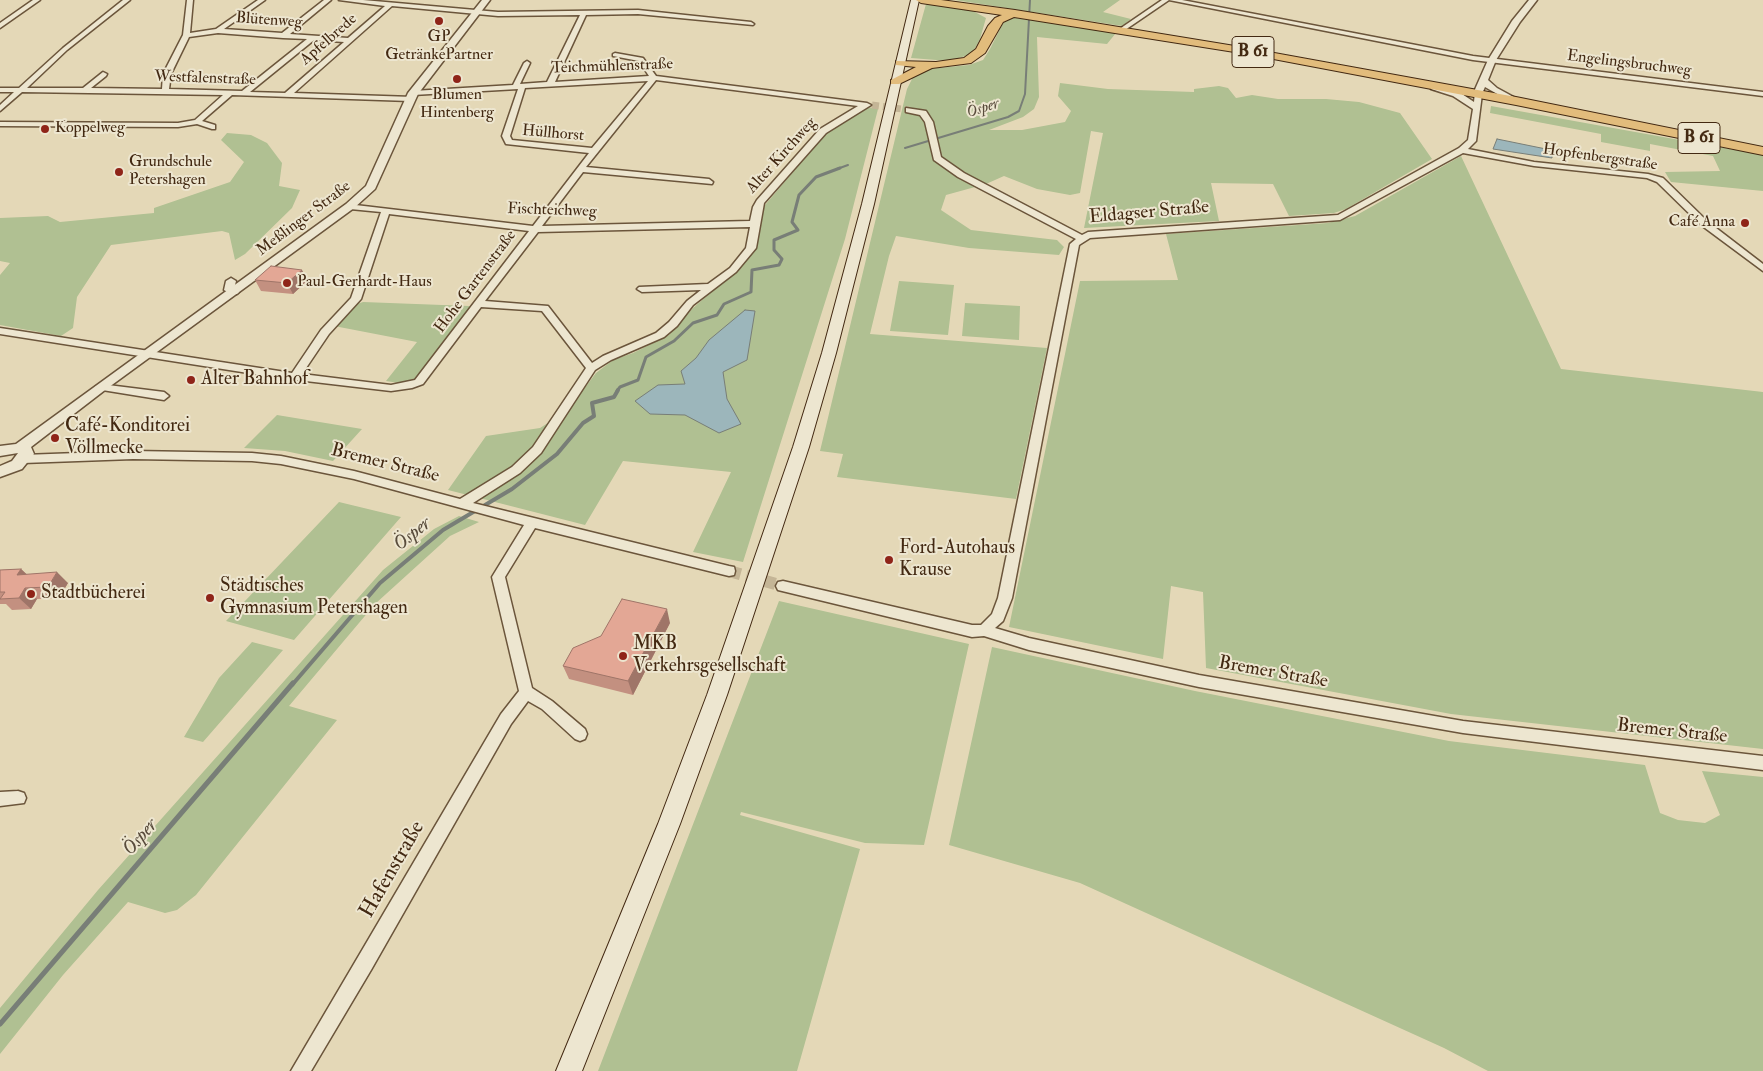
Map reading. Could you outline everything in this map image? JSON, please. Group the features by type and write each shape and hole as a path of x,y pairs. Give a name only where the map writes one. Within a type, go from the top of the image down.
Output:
{"main road":[{"name":"B 61","path":"921,0 1122,29 1427,84 1763,151"},
{"path":"569,1071 669,824 760,573 829,353 868,204 914,4"},
{"name":"B 61","path":"973,7 988,14 992,19 992,28"},
{"path":"895,82 921,68 957,63 976,56 992,28 1003,17 1017,14"},
{"path":"900,63 936,65"}],"street":[{"path":"0,26 37,0"},
{"path":"0,109 18,90 127,0"},
{"path":"165,91 167,74 186,35 190,0"},
{"path":"218,31 262,0"},
{"path":"283,36 328,0"},
{"path":"342,0 476,13 638,12 751,24"},
{"path":"400,6 408,0"},
{"name":"Meßlinger Straße","path":"0,472 17,465 22,454 100,387 145,356 232,287 350,206 371,188 411,96 486,0"},
{"path":"1122,29 1166,0"},
{"name":"Engelingsbruchweg","path":"1172,0 1492,60 1763,94"},
{"path":"1462,150 1472,141 1478,94 1492,60 1516,21 1534,0"},
{"name":"Apfelbrede","path":"286,96 390,5"},
{"path":"550,84 584,12"},
{"name":"Blütenweg","path":"186,35 218,31 350,40"},
{"path":"243,94 312,38"},
{"path":"615,55 640,59 654,78"},
{"path":"519,86 527,63"},
{"path":"85,90 103,74"},
{"name":"Teichmühlenstraße","path":"411,96 519,86 654,78 868,105"},
{"name":"Hohe Gartenstraße","path":"295,377 391,388 419,382 594,151 654,78"},
{"path":"1483,80 1494,90 1516,101"},
{"path":"1427,84 1456,94 1477,108"},
{"name":"Hüllhorst","path":"519,86 506,136 509,142 594,151"},
{"name":"Westfalenstraße","path":"0,90 165,91 286,96 411,96"},
{"path":"197,122 229,94"},
{"name":"Alter Kirchweg","path":"465,505 516,470 537,450 591,368 607,358 660,335 673,324 690,303 732,270 751,248 757,207 760,202 823,131 868,105"},
{"path":"909,110 923,113 930,122 937,158 962,175 1081,238"},
{"path":"0,124 178,125 197,122 212,128"},
{"name":"Eldagser Straße","path":"984,630 998,617 1004,598 1075,244 1081,238 1088,235 1340,217 1462,150"},
{"name":"Hopfenbergstraße","path":"1462,150 1534,164 1648,176 1660,180 1704,223 1763,268"},
{"path":"581,169 709,182"},
{"name":"Fischteichweg","path":"350,206 535,229 755,224"},
{"path":"0,331 145,356 295,377 325,332 356,299 386,211"},
{"path":"642,289 708,287"},
{"path":"479,304 545,308 591,368"},
{"path":"100,387 164,396"},
{"path":"0,451 22,454"},
{"name":"Bremer Straße","path":"22,454 252,456 354,475 532,523 729,571"},
{"path":"532,523 498,577 526,692 548,705 580,734"},
{"name":"Bremer Straße","path":"783,586 972,631 984,630 1028,644 1199,680 1463,727 1763,763"},
{"name":"Hafenstraße","path":"300,1071 365,964 506,719 526,692"},
{"path":"0,799 18,798"}],"green space":[{"path":"955,0 1120,0 1103,12 1131,19 1122,26"},
{"path":"926,4 973,11 986,18 980,39 972,54 949,61 911,58"},
{"path":"1010,17 1116,33 1107,44 1037,37 1039,97 1034,109 1023,117 989,130 1022,130 1065,122 1071,111 1058,96 1060,83 1108,89 1194,92 1194,89 1219,86 1228,88 1236,98 1252,95 1278,99 1326,99 1359,102 1400,113 1432,159 1346,209 1334,213 1289,216 1273,184 1211,183 1219,221 1084,228 1103,133 1091,131 1080,193 1070,195 1037,189 1004,176 986,184 946,195 941,210 971,230 1057,240 1064,247 1059,255 969,248 896,236 889,256 870,334 1047,348 1016,499 837,477 843,454 820,451 907,89 913,77 928,69 969,65 983,60 1004,21"},
{"path":"1491,106 1763,155 1763,191 1671,182 1665,172 1720,171 1713,156 1650,144 1650,151 1601,142 1601,134 1490,113"},
{"path":"868,107 878,109 845,239 743,562 693,552 731,472 623,461 585,525 448,490 486,436 540,428 568,410 596,373 613,360 633,353 669,335 693,308 739,268 765,205 827,132"},
{"path":"227,133 251,135 267,143 282,163 279,186 300,190 292,208 245,254 235,260 229,233 222,231 111,245 77,297 73,328 61,336 0,325 0,275 10,263 0,261 0,218 48,216 60,222 154,213 154,208 230,182 244,162 221,140"},
{"path":"1461,156 1561,369 1763,392 1763,749 1451,714 1206,668 1203,592 1171,586 1163,659 1009,627 1080,281 1178,280 1166,234 1328,223 1355,216"},
{"path":"899,281 954,285 948,335 890,331"},
{"path":"363,302 469,306 471,308 416,380 405,384 386,381 417,342 334,326 354,305"},
{"path":"965,303 1020,306 1019,340 962,336"},
{"path":"277,415 362,429 333,461 285,451 244,448"},
{"path":"339,502 401,517 294,640 226,621"},
{"path":"459,516 479,522 450,536 375,604 289,706 337,720 196,895 177,910 165,913 128,902 63,975 0,1054 0,1008 98,890 383,570 434,529"},
{"path":"779,601 969,644 924,845 865,843 741,812 740,815 860,849 797,1071 598,1071"},
{"path":"252,642 283,650 203,742 184,737 219,678"},
{"path":"992,647 1195,691 1449,741 1645,765 1660,813 1678,820 1705,823 1720,815 1702,771 1763,777 1763,1071 1488,1071 1444,1048 1080,883 949,845"}],"water":[{"path":"1497,139 1546,149 1552,154 1552,158 1493,149"},
{"path":"745,310 755,311 747,360 723,372 727,399 741,424 719,433 685,415 650,414 635,401 658,385 685,384 681,371 696,358 709,340"}],"building":[{"path":"271,266 302,270 287,283 255,280"},
{"path":"21,569 17,575 57,572 48,587 25,588 19,598 0,599 5,592 0,592 0,570"},
{"name":"MKB Verkehrsgesellschaft","path":"622,599 667,609 628,681 563,666 573,648 601,636"}],"waterway":[{"name":"Ösper","path":"905,148 1008,117 1019,111 1025,94 1030,0"},
{"name":"Ösper","path":"837,169 848,165"},
{"name":"Ösper","path":"617,391 620,387 638,380 646,357 674,341 693,323 717,315 724,304 751,292 752,270 779,265 782,259 774,250 774,240 798,230 792,222 799,195 816,177 840,168"},
{"name":"Ösper","path":"292,685 380,583 443,530 512,489 557,454 583,423 594,416 592,403 614,397 618,390"},
{"name":"Ösper","path":"0,1024 293,683"}],"tunnel":[{"path":"872,105 909,110"},
{"path":"729,571 783,586"}],"place":[{"name":"GP GetränkePartner","path":"439,21"},
{"name":"Blumen Hintenberg","path":"457,79"},
{"name":"Koppelweg","path":"45,129"},
{"name":"Grundschule Petershagen","path":"119,172"},
{"name":"Café Anna","path":"1745,223"},
{"name":"Paul-Gerhardt-Haus","path":"287,283"},
{"name":"Alter Bahnhof","path":"191,380"},
{"name":"Café-Konditorei Völlmecke","path":"55,438"},
{"name":"Ford-Autohaus Krause","path":"889,560"},
{"name":"Stadtbücherei","path":"31,594"},
{"name":"Städtisches Gymnasium Petershagen","path":"210,598"},
{"name":"MKB Verkehrsgesellschaft","path":"623,656"}]}
